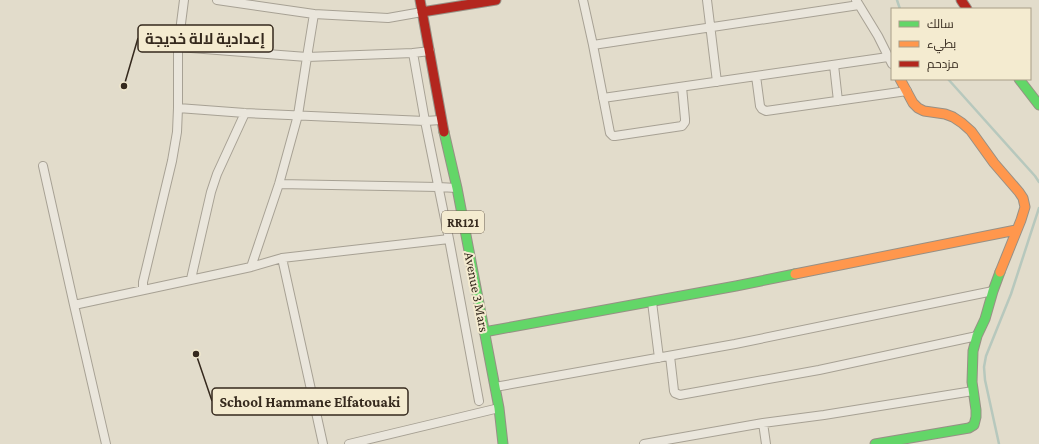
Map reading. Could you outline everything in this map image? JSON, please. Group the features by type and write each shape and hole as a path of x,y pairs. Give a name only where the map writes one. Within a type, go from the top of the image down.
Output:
{"street":[{"path":"143,290 143,282 172,161 177,132 178,47 184,0"},
{"path":"217,0 314,14 388,18 496,0"},
{"name":"Avenue 3 Mars","path":"420,0 441,120 457,188 499,408 503,444"},
{"path":"583,0 611,135 615,136 682,126 685,122 682,87"},
{"path":"707,0 717,82"},
{"path":"961,0 967,8"},
{"path":"593,45 711,27 857,2 878,36 890,60 834,65 603,98"},
{"path":"251,267 279,184 298,115 314,14"},
{"path":"178,47 307,57 414,53 430,51"},
{"path":"414,53 425,121 479,401"},
{"path":"834,65 838,101"},
{"path":"756,76 760,106 764,111 769,112 907,91"},
{"path":"875,444 971,427 974,425 976,410 973,391 973,351 1006,255 1025,207 1023,198 1019,192 994,164 971,131 953,117 945,114 924,111 918,108 913,103 901,80"},
{"path":"1020,80 1039,106"},
{"path":"178,108 246,113 425,121 441,120"},
{"path":"191,279 211,192 217,174 246,113"},
{"path":"43,166 106,444"},
{"path":"279,184 457,188"},
{"path":"484,332 652,302 1016,230"},
{"path":"74,305 251,267 282,258 448,239"},
{"path":"282,258 324,444"},
{"path":"495,387 736,344 993,291"},
{"path":"652,302 659,358"},
{"path":"670,356 674,391 680,395 819,370 977,336"},
{"path":"644,444 763,423 824,415 973,391"},
{"path":"349,444 499,408"},
{"path":"763,423 766,444"}],"waterway":[{"path":"897,0 900,8"},
{"path":"949,80 1039,182"},
{"path":"999,444 985,380 984,367 986,356 1011,294 1039,208"}],"traffic: fast":[{"path":"1020,80 1039,105"},
{"path":"444,132 457,188 499,408 503,444"},
{"path":"875,444 969,428 974,425 976,410 972,382 973,351 1000,272"},
{"path":"484,332 795,274"}],"traffic: slow":[{"path":"901,80 913,103 918,108 924,111 945,114 953,117 971,131 994,163 1023,198 1025,207 1021,220 1000,272"},
{"path":"795,274 1016,230"}],"traffic: jam":[{"path":"420,0 444,132"},
{"path":"422,12 496,0"},
{"path":"961,0 966,8"}],"place":[{"name":"إعدادية لالة خديجة","path":"124,86"},
{"name":"School Hammane Elfatouaki","path":"196,354"}]}
